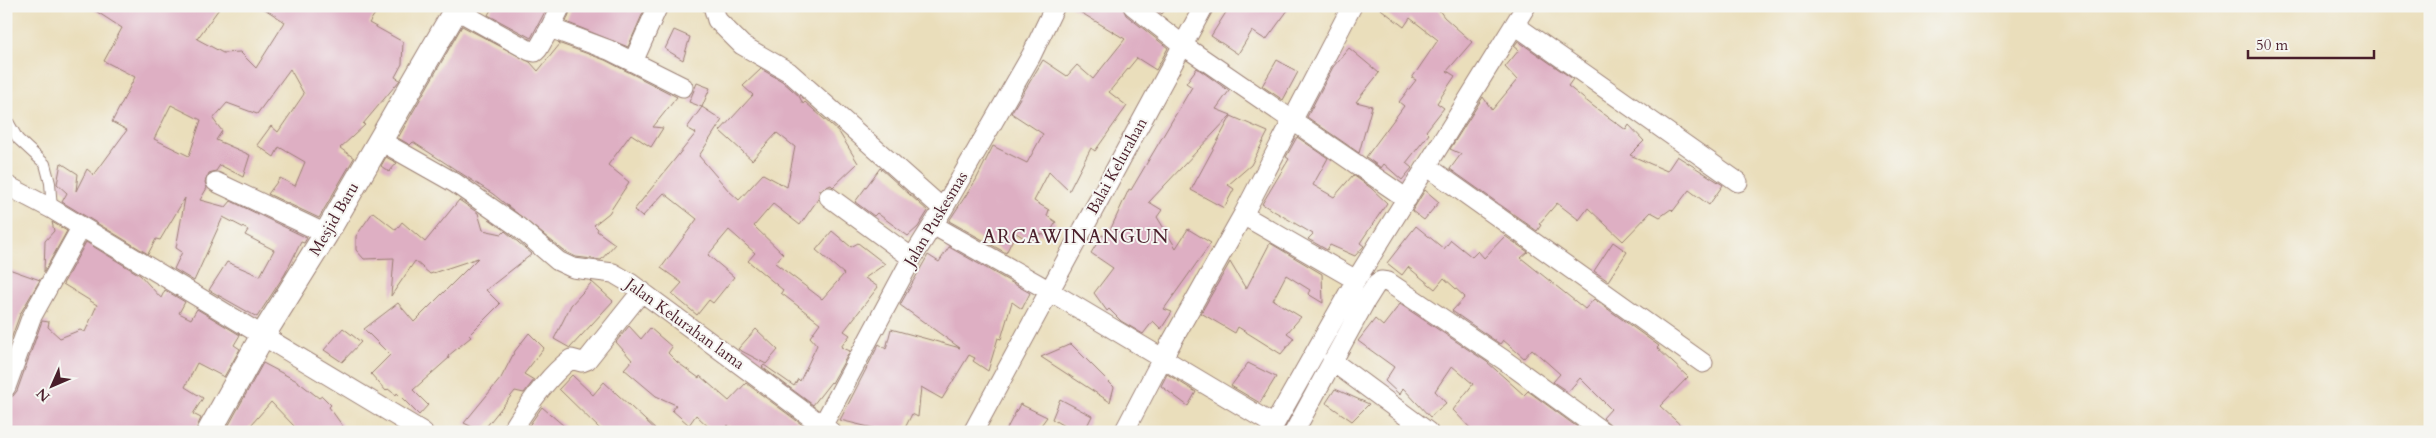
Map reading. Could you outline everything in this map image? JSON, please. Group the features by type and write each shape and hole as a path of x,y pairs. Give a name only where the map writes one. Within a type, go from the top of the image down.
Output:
{"street":[{"path":"457,8 533,52 538,49 561,6"},
{"path":"633,62 658,6"},
{"path":"712,6 717,20 742,45 789,72 943,209"},
{"name":"Jalan Puskesmas","path":"824,430 912,258 943,209 1031,56 1055,6"},
{"path":"1133,6 1184,46 1407,199"},
{"name":"Balai Kelurahan","path":"973,432 1048,290 1184,46 1204,6"},
{"path":"1124,432 1163,357 1293,122 1352,6"},
{"path":"933,225 1163,357 1272,428 1356,280 1428,167 1526,6"},
{"name":"Mesjid Baru","path":"209,432 263,335 326,234 457,8"},
{"path":"1515,25 1738,182"},
{"path":"550,28 633,62 683,86"},
{"name":"Jalan Kelurahan lama","path":"379,140 454,184 517,226 558,261 573,268 613,274 642,291 824,430"},
{"path":"1428,167 1703,364"},
{"path":"216,182 326,234"},
{"path":"6,185 52,209 423,432"},
{"path":"829,196 912,258"},
{"path":"1243,215 1356,280"},
{"path":"6,387 31,318 81,228"},
{"path":"1294,432 1373,289 1382,281 1388,282 1504,360 1603,432"},
{"path":"511,432 524,412 559,370 571,359 582,362 587,360 642,291"},
{"path":"1332,361 1428,432"}],"lane":[{"path":"6,118 18,139 45,164 50,183 52,209"}],"building":[{"path":"88,6 221,6 197,39 223,53 240,52 256,68 285,22 260,6 380,6 369,23 403,42 402,64 395,77 400,80 363,124 365,125 340,148 354,158 319,218 268,194 280,178 295,186 305,162 279,147 274,157 257,145 271,126 278,132 304,94 290,69 257,114 227,103 213,119 222,131 216,140 250,155 243,177 220,165 216,171 209,173 205,182 207,188 200,200 226,207 231,201 307,238 304,243 301,242 285,274 257,317 209,290 227,262 260,276 274,250 245,235 248,230 223,217 194,281 174,269 182,252 176,248 185,198 160,240 156,239 148,254 62,202 67,193 57,184 61,163 78,174 76,191 87,169 94,175 127,130 112,122 135,77 104,61 122,28","holes":["171,105 201,120 189,156 154,139"]},
{"path":"493,6 548,6 531,38 488,15"},
{"path":"572,6 646,6 628,47 566,22"},
{"path":"1070,6 1122,6 1126,15 1168,48 1156,70 1137,58 1109,92 1127,106 1095,151 1091,148 1069,191 1049,172 1034,201 1049,210 1047,216 1056,222 1048,236 1036,233 1031,242 1016,233 1006,253 949,221 976,180 993,146 1027,163 1043,134 1011,113 1043,60 1067,76 1077,65 1093,79 1125,39"},
{"path":"1152,6 1168,6 1162,14"},
{"path":"1230,6 1291,6 1266,40 1252,31 1238,54 1211,36"},
{"path":"1377,6 1436,6 1444,17 1472,42 1447,71 1455,76 1437,103 1444,108 1426,131 1429,134 1406,163 1412,168 1402,180 1384,164 1381,168 1366,157 1404,106 1399,102 1416,80 1412,78 1438,40 1410,18 1404,27"},
{"path":"462,26 530,62 538,71 560,44 558,43 605,60 677,97 653,127 663,128 651,147 631,134 608,165 629,182 609,213 594,225 598,229 597,231 615,244 601,260 576,257 564,251 493,194 413,142 410,145 398,138"},
{"path":"674,30 690,37 683,60 665,49"},
{"path":"1518,41 1573,79 1568,86 1593,106 1626,130 1629,125 1644,141 1630,155 1667,171 1677,156 1723,185 1709,205 1689,190 1673,211 1671,209 1660,217 1651,212 1623,241 1588,208 1579,220 1557,203 1539,224 1541,225 1537,231 1450,169 1461,154 1450,149 1483,97 1492,110 1517,80 1505,67 1519,50 1514,46"},
{"path":"1349,48 1379,73 1356,102 1372,106 1359,153 1307,117 1333,67"},
{"path":"1277,60 1298,72 1283,100 1262,86"},
{"path":"1197,68 1229,91 1216,109 1231,115 1149,202 1162,210 1157,217 1176,248 1188,229 1211,243 1164,309 1172,312 1161,329 1153,321 1143,334 1121,321 1109,309 1107,311 1094,293 1113,268 1091,253 1102,235 1107,237 1129,189 1131,190 1192,87 1186,83"},
{"path":"761,69 782,81 799,96 803,104 805,102 839,132 858,163 833,187 831,185 820,190 818,199 800,225 773,204 754,226 783,254 775,263 822,299 844,274 816,250 832,231 851,247 858,243 885,264 865,278 878,287 844,331 850,335 841,347 850,351 832,383 813,405 762,367 764,365 794,386 798,379 800,381 817,345 810,337 820,323 781,293 783,290 748,261 755,253 729,230 708,255 734,277 713,303 709,300 697,315 672,294 682,283 661,268 697,219 664,193 642,217 634,210 696,133 687,128 702,107 722,120 699,156 729,191 739,200 763,174 787,187 795,147 777,133 752,160 720,131 753,95 743,86"},
{"path":"697,83 710,88 702,107 689,102"},
{"path":"1231,116 1268,132 1251,165 1228,185 1234,189 1224,208 1191,190"},
{"path":"1297,137 1328,158 1313,185 1334,197 1353,175 1387,203 1360,243 1364,246 1355,256 1330,245 1327,250 1308,239 1313,234 1262,204 1289,159 1286,157"},
{"path":"386,157 397,163 389,172 381,166"},
{"path":"880,168 928,211 918,227 908,236 877,213 874,216 855,202"},
{"path":"1425,190 1439,202 1424,220 1412,211"},
{"path":"459,200 478,213 483,230 502,234 505,231 532,254 486,290 500,304 469,335 471,337 413,390 428,405 419,415 397,393 396,395 388,389 386,391 371,374 390,355 364,329 398,303 414,322 478,258 430,274 415,261 391,296 394,258 364,259 356,250 356,236 373,212 396,230 402,222 425,242"},
{"path":"52,222 67,231 44,272 45,241 54,231"},
{"path":"1416,226 1444,249 1451,240 1472,257 1478,251 1484,258 1505,236 1528,252 1521,258 1585,309 1594,299 1659,346 1657,348 1688,377 1660,406 1688,432 1614,432 1613,427 1603,418 1611,409 1580,378 1568,392 1553,382 1560,374 1532,349 1524,358 1503,340 1500,344 1452,311 1465,297 1444,278 1435,289 1408,267 1402,275 1387,263"},
{"path":"86,242 140,275 161,298 165,290 185,302 179,313 191,319 197,309 240,335 234,345 240,349 224,377 197,363 185,387 203,398 193,414 201,418 195,432 6,432 6,398 13,396 17,391 42,321 49,322 48,327 60,338 80,330 85,332 97,305 63,284"},
{"path":"1613,242 1627,252 1608,281 1594,271"},
{"path":"1270,243 1322,274 1323,303 1308,294 1310,290 1286,275 1273,300 1301,317 1287,333 1294,338 1281,354 1238,327 1235,333 1201,313 1230,262 1246,289"},
{"path":"949,247 1030,293 1022,309 1012,302 1001,339 998,338 988,371 973,361 975,358 969,355 942,399 921,387 918,417 912,414 903,432 876,432 877,429 840,420 879,344 886,349 891,329 960,348 900,305 928,255 939,262"},
{"path":"6,268 40,280 20,314 6,353"},
{"path":"592,282 613,301 570,348 554,339 571,305"},
{"path":"1400,304 1487,362 1524,395 1528,391 1584,432 1474,432 1453,410 1473,384 1452,366 1435,391 1446,403 1430,417 1403,388 1400,395 1385,381 1394,367 1358,341 1375,319 1383,326"},
{"path":"629,326 641,339 650,328 672,347 668,353 677,362 699,378 700,376 729,401 746,383 808,429 808,432 734,432 728,425 723,432 714,432 696,415 689,425 672,410 676,405 656,396 624,369 632,360 616,342"},
{"path":"343,328 361,342 342,362 324,350"},
{"path":"756,329 778,350 766,364 738,349"},
{"path":"529,333 544,348 524,374 534,380 524,393 515,391 482,432 464,423 501,378 515,351"},
{"path":"1071,344 1114,387 1110,402 1041,357"},
{"path":"263,363 297,381 319,398 322,396 331,405 329,407 347,432 295,432 294,426 271,402 245,432 225,432"},
{"path":"1248,363 1276,377 1260,403 1231,386"},
{"path":"1167,374 1196,392 1188,406 1161,386"},
{"path":"572,375 593,395 604,382 658,432 603,432 559,389"},
{"path":"1335,389 1369,404 1352,421 1326,403"},
{"path":"1060,399 1092,416 1084,432 1074,432 1052,419"},
{"path":"1020,404 1047,417 1036,432 1005,432"},
{"path":"542,407 571,432 534,432 528,427"}],"district":[{"name":"ARCAWINANGUN","path":"1076,237"}]}
